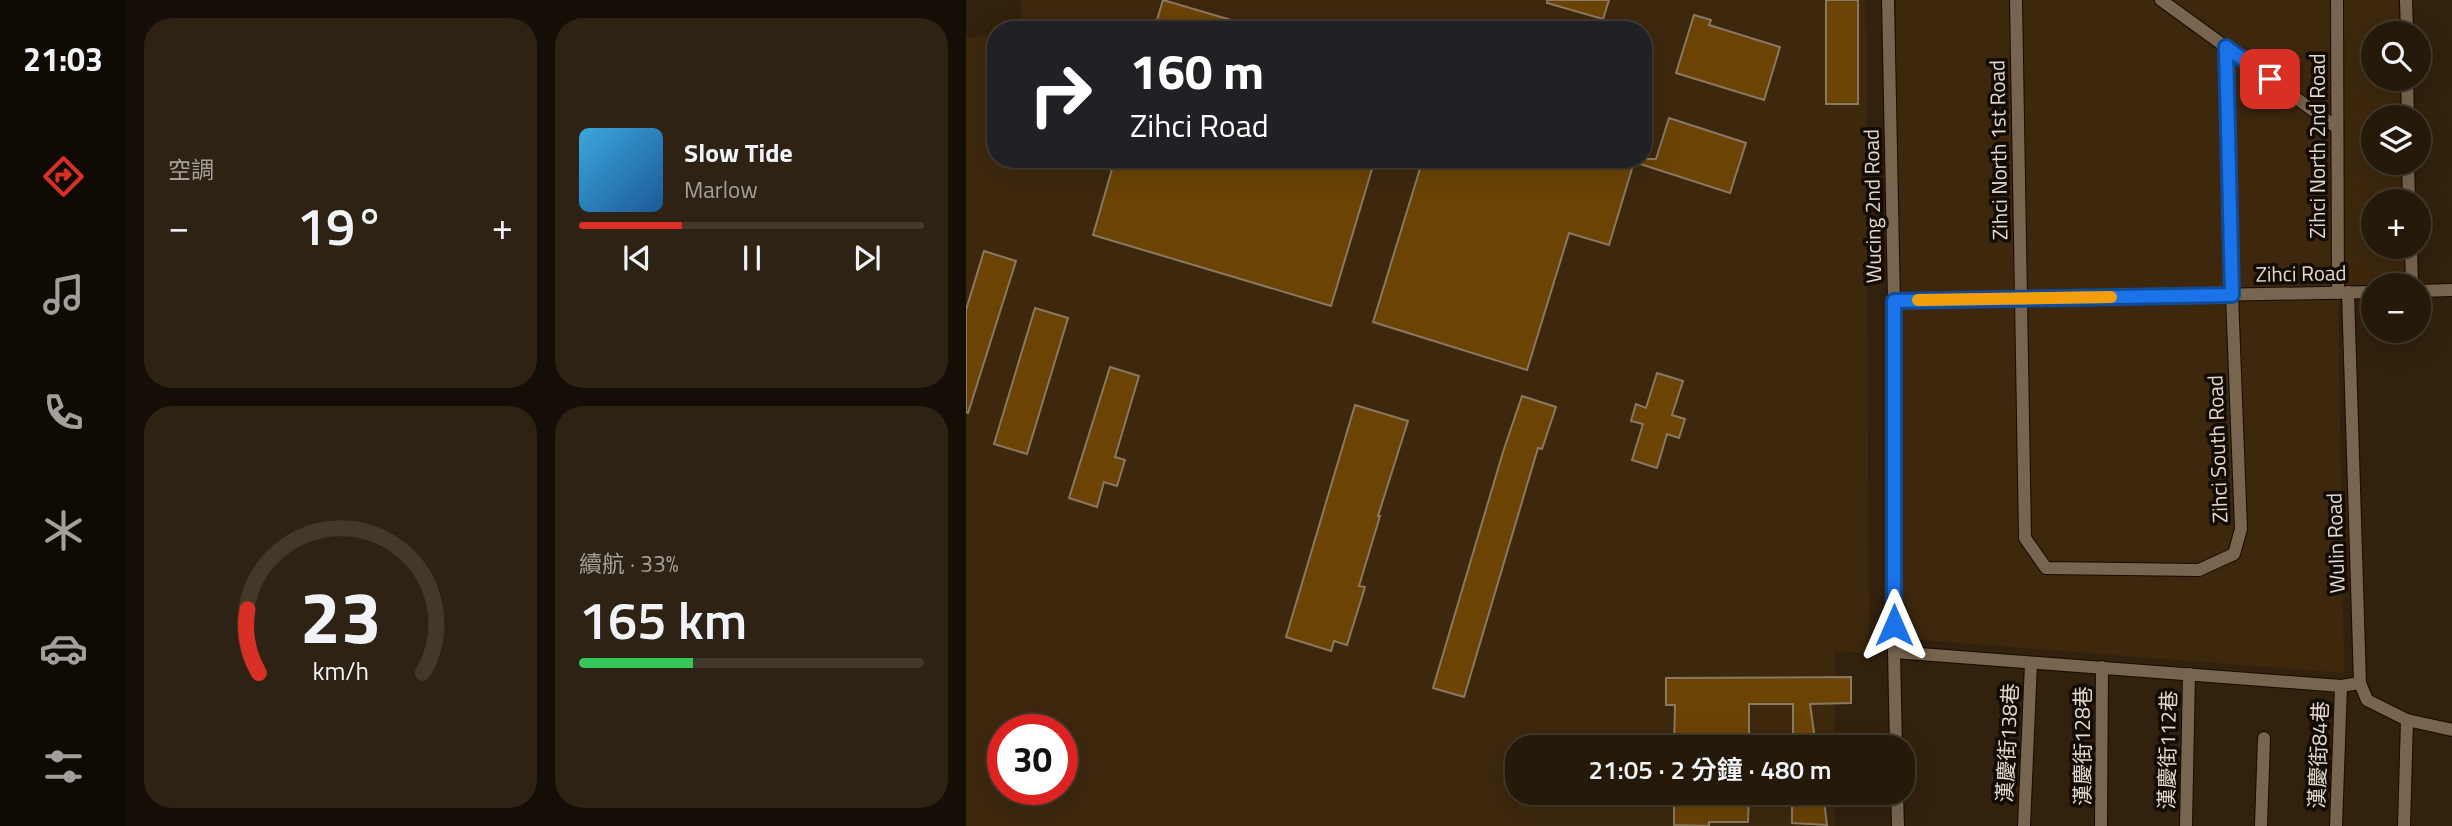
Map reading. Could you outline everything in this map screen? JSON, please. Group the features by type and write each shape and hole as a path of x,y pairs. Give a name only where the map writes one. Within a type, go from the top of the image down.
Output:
{"street":[{"name":"Wucing 2nd Road","path":"1888,0 1894,301 1896,735"},
{"name":"Zihci North 1st Road","path":"2016,0 2021,299"},
{"path":"2161,0 2336,127"},
{"name":"Zihci North 2nd Road","path":"2337,0 2336,127 2343,293"},
{"path":"2406,0 2407,21"},
{"path":"2226,47 2232,295"},
{"path":"2431,291 2452,290"},
{"name":"Zihci Road","path":"1894,301 2361,292"},
{"name":"Wulin Road","path":"2343,293 2360,683"},
{"name":"Zihci South Road","path":"2021,299 2025,538 2046,568 2199,570 2234,554 2241,529 2232,295"},
{"path":"1894,652 2341,686 2360,683 2367,700 2407,720 2452,730"},
{"name":"漢慶街138巷","path":"2024,826 2031,663"},
{"name":"漢慶街128巷","path":"2101,826 2102,667"},
{"name":"漢慶街112巷","path":"2186,826 2189,674"},
{"name":"漢慶街84巷","path":"2336,826 2341,686"},
{"path":"2404,826 2407,720"},
{"path":"2261,826 2264,738"},
{"path":"1897,805 1898,826"}],"shaded area":[{"path":"1021,0 1866,0 1869,653 1835,651 1835,735 1505,735 1505,805 1835,805 1835,826 966,826 966,37 987,36 987,168 1652,168 1652,21 1022,21"},
{"path":"1896,0 2398,0 2399,21 2361,21 2361,91 2401,91 2402,105 2361,105 2361,175 2404,175 2405,189 2361,189 2361,259 2406,259 2407,273 2361,273 2361,285 2338,286 2344,673 1895,638"}],"building":[{"path":"1163,0 1235,21 1157,21"},
{"path":"1547,0 1609,0 1603,19 1547,3"},
{"path":"1826,0 1858,0 1858,104 1826,104"},
{"path":"1694,15 1711,20 1709,25 1780,47 1764,100 1676,73"},
{"path":"1669,118 1746,143 1730,193 1652,168 1652,159 1656,159"},
{"path":"1112,168 1372,168 1331,306 1093,235"},
{"path":"1420,168 1632,168 1609,245 1569,233 1527,370 1373,322"},
{"path":"984,251 1016,261 968,413 966,310"},
{"path":"1035,308 1068,318 1027,454 994,444"},
{"path":"1110,367 1139,376 1115,457 1125,460 1117,486 1104,482 1097,507 1069,498"},
{"path":"1657,373 1683,381 1672,415 1685,419 1679,438 1667,434 1657,468 1632,460 1643,424 1631,421 1636,404 1646,408"},
{"path":"1522,396 1556,407 1542,449 1538,448 1464,697 1433,688"},
{"path":"1355,405 1408,421 1378,516 1359,586 1365,587 1347,645 1334,641 1331,651 1286,637"},
{"path":"1851,677 1851,703 1810,704 1814,735 1793,735 1793,704 1749,704 1749,735 1674,735 1675,705 1666,705 1666,678"},
{"path":"1674,805 1749,805 1748,822 1709,822 1709,826 1674,825"},
{"path":"1792,805 1824,805 1827,825 1792,823"}],"slow traffic":[{"path":"1918,300 2111,297"}],"route":[{"path":"1894,625 1894,301 2232,295 2226,47 2270,79"}]}
